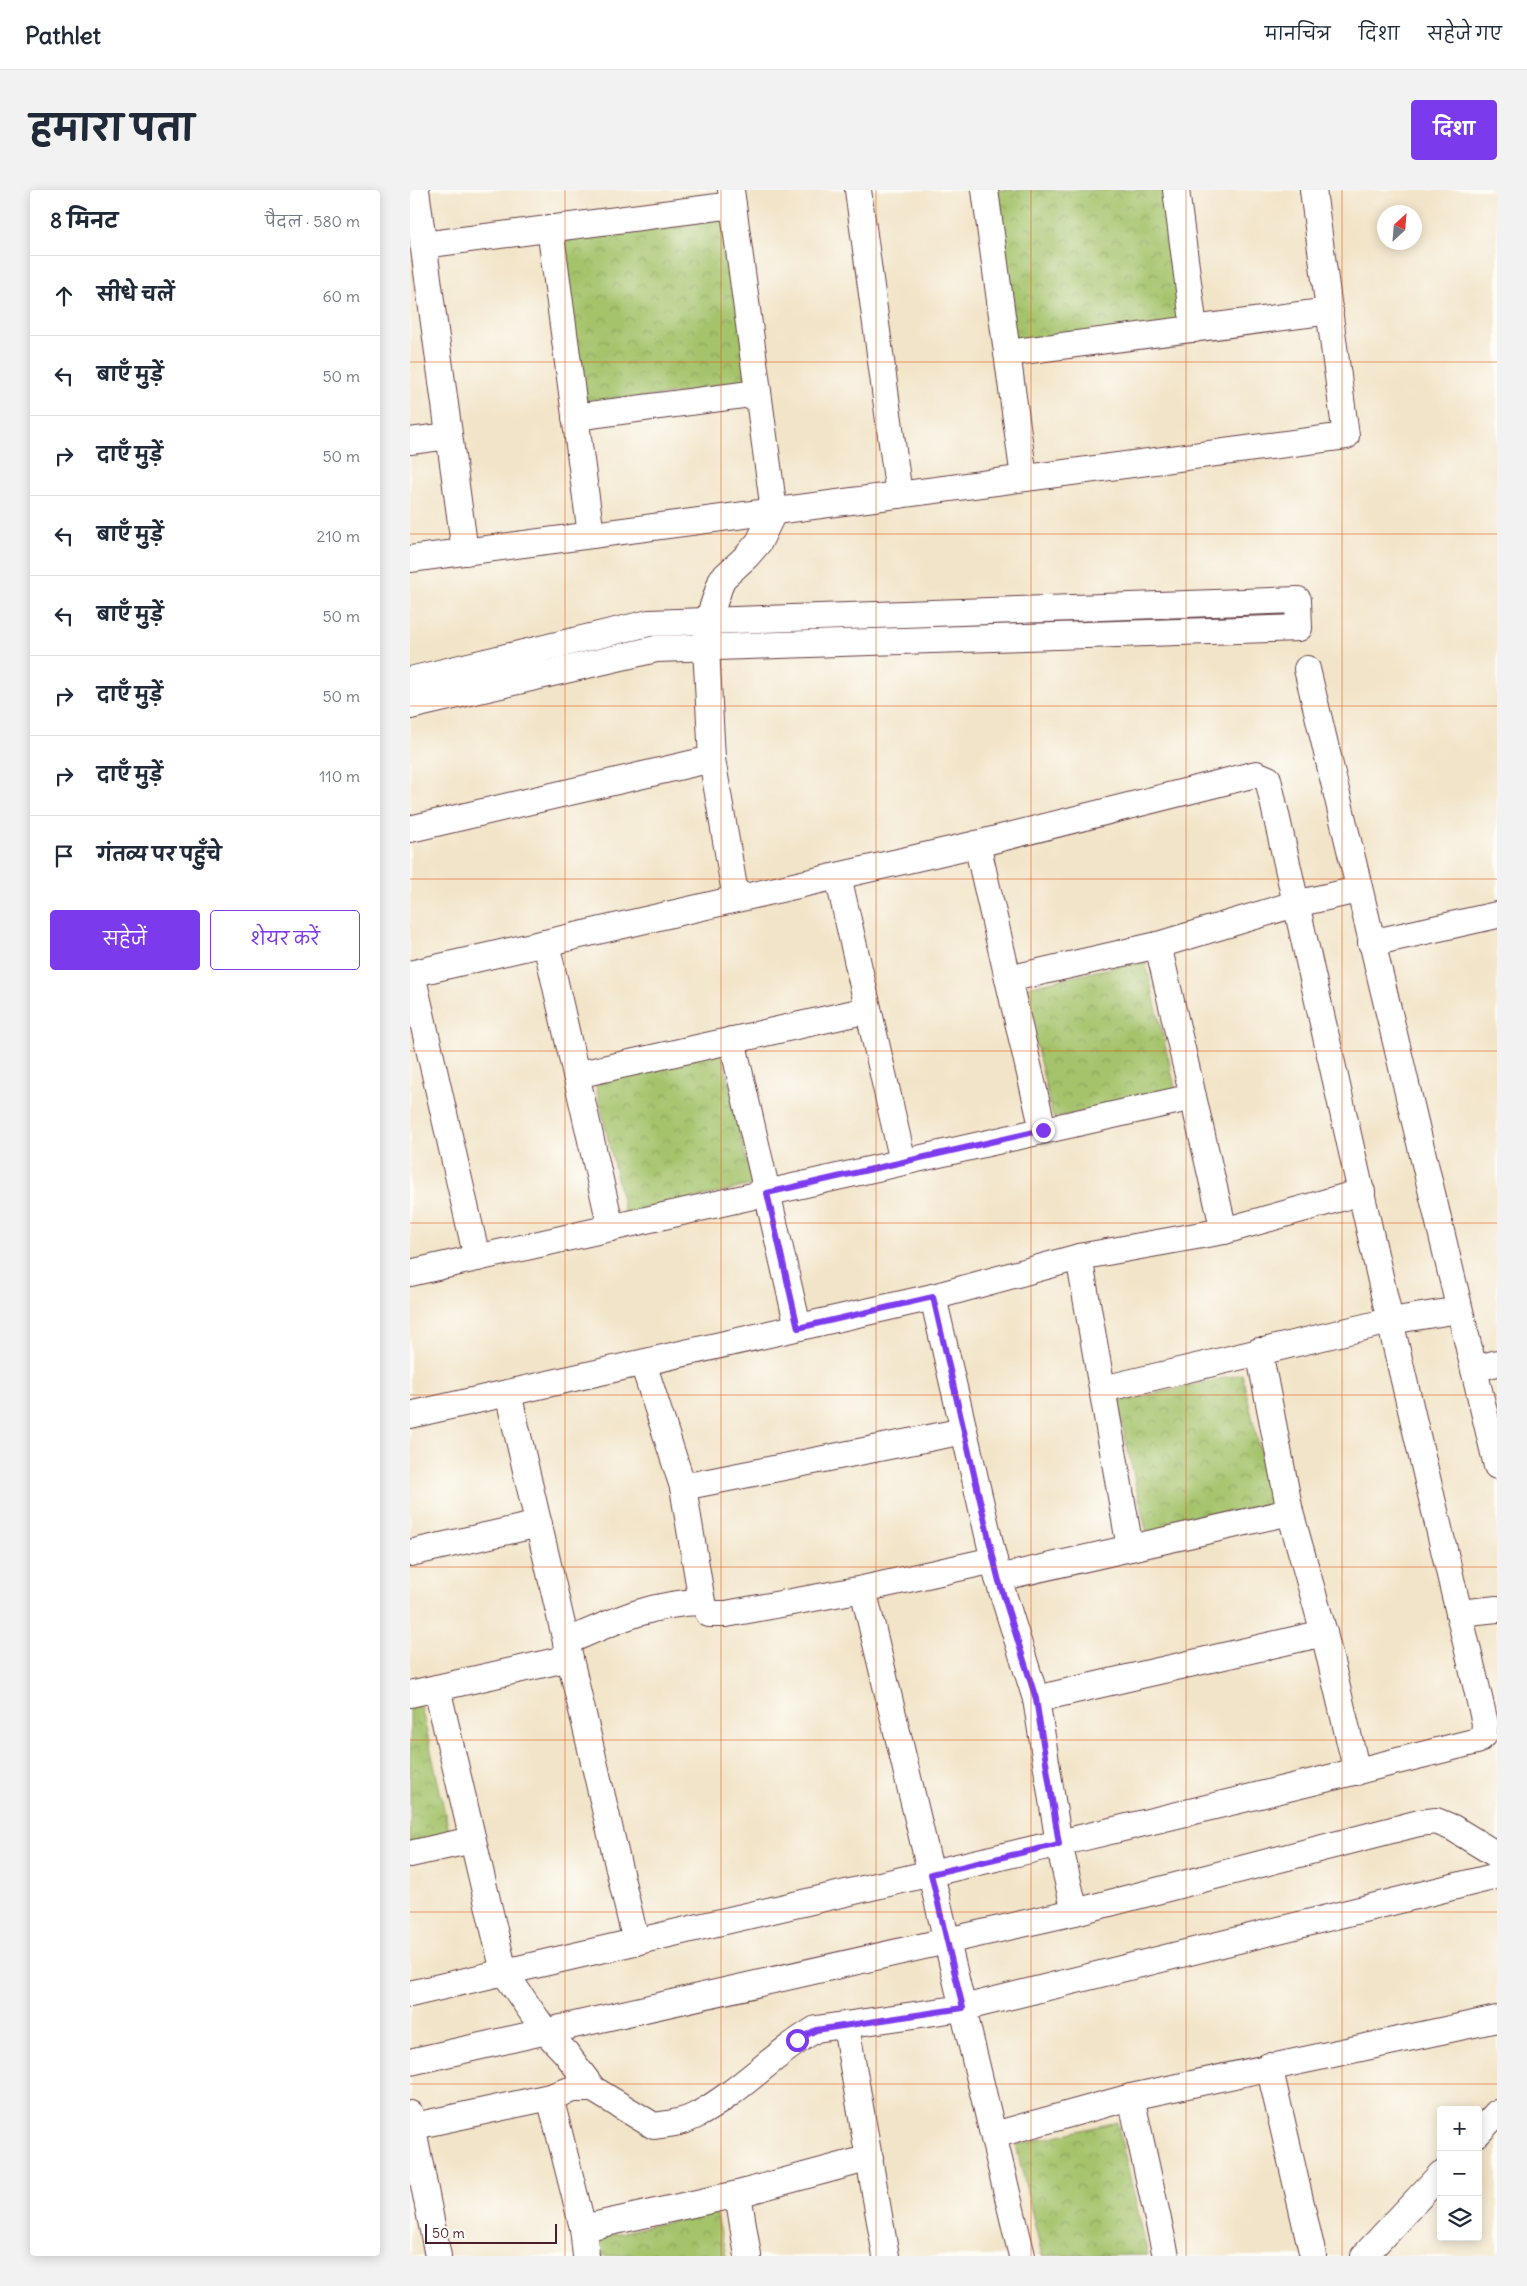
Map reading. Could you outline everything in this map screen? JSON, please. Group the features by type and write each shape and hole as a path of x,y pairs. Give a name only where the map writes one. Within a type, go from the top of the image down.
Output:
{"street":[{"path":"416,190 465,552"},
{"path":"858,190 900,495"},
{"path":"985,190 1024,478"},
{"path":"1176,190 1194,329"},
{"path":"410,559 1346,436 1313,190"},
{"path":"423,245 550,228 732,197 774,511 759,542 722,579 708,621 706,647 712,759 736,899"},
{"path":"550,228 592,535"},
{"path":"1007,353 1330,311"},
{"path":"575,417 758,393"},
{"path":"410,441 449,436"},
{"path":"410,680 649,623 1298,600 1299,628 656,649 410,706"},
{"path":"1307,669 1459,1310 1485,1366 1497,1466"},
{"path":"410,828 712,759"},
{"path":"410,1994 1059,1844 1478,1741 1484,1735 1485,1724 1390,1321 1268,779 1256,774 977,844 411,974 477,1258"},
{"path":"977,844 1043,1130"},
{"path":"838,876 903,1162"},
{"path":"1008,979 1158,945 1295,904 1358,890"},
{"path":"1371,943 1497,915"},
{"path":"546,943 611,1228"},
{"path":"1158,945 1224,1231"},
{"path":"576,1076 868,1010"},
{"path":"732,1040 798,1328"},
{"path":"410,1273 1193,1097"},
{"path":"410,1415 933,1297 1079,1257 1224,1231 1362,1192"},
{"path":"1079,1257 1130,1548"},
{"path":"933,1297 996,1569 1036,1699 1059,1844 1075,1912"},
{"path":"1103,1389 1390,1321 1459,1310"},
{"path":"1260,1351 1290,1512 1324,1634 1357,1772"},
{"path":"643,1363 683,1487 702,1602 709,1614 726,1614 863,1589 1130,1548 1290,1512"},
{"path":"508,1393 636,1942"},
{"path":"683,1487 964,1431"},
{"path":"410,1554 539,1524"},
{"path":"863,1589 1022,2256"},
{"path":"410,1694 568,1650 636,1612 679,1602 702,1602"},
{"path":"1459,1613 1497,1609"},
{"path":"1036,1699 1324,1634"},
{"path":"436,1688 504,1972 545,2031 566,2053 593,2088 654,2126 678,2123 695,2117 726,2096 797,2040 816,2030 963,2008 1497,1876"},
{"path":"410,2062 1075,1912 1419,1822 1436,1821 1453,1828 1497,1855"},
{"path":"410,1854 472,1840"},
{"path":"994,2135 1130,2097 1497,2019"},
{"path":"846,2026 886,2256"},
{"path":"1269,2066 1313,2256"},
{"path":"438,2256 411,2123 550,2098 573,2089 593,2088"},
{"path":"1130,2097 1162,2255"},
{"path":"550,2098 582,2228 586,2256"},
{"path":"1482,2129 1497,2113"},
{"path":"582,2228 738,2194 870,2158"},
{"path":"1364,2256 1437,2178"},
{"path":"738,2194 748,2256"}],"green space":[{"path":"993,190 1167,190 1185,324 1014,346"},
{"path":"727,218 749,384 583,405 561,240"},
{"path":"1145,960 1176,1091 1053,1118 1023,988"},
{"path":"722,1053 752,1185 625,1214 595,1082"},
{"path":"1242,1374 1273,1506 1147,1534 1117,1402"},
{"path":"421,1706 450,1836 410,1845 410,1708"},
{"path":"1117,2122 1148,2255 1042,2256 1016,2145"},
{"path":"716,2211 726,2256 597,2256 593,2239"}],"route":[{"path":"797,2040 816,2030 963,2008 931,1874 1059,1844 1036,1699 998,1578 933,1297 798,1328 767,1193 1043,1130"}]}
